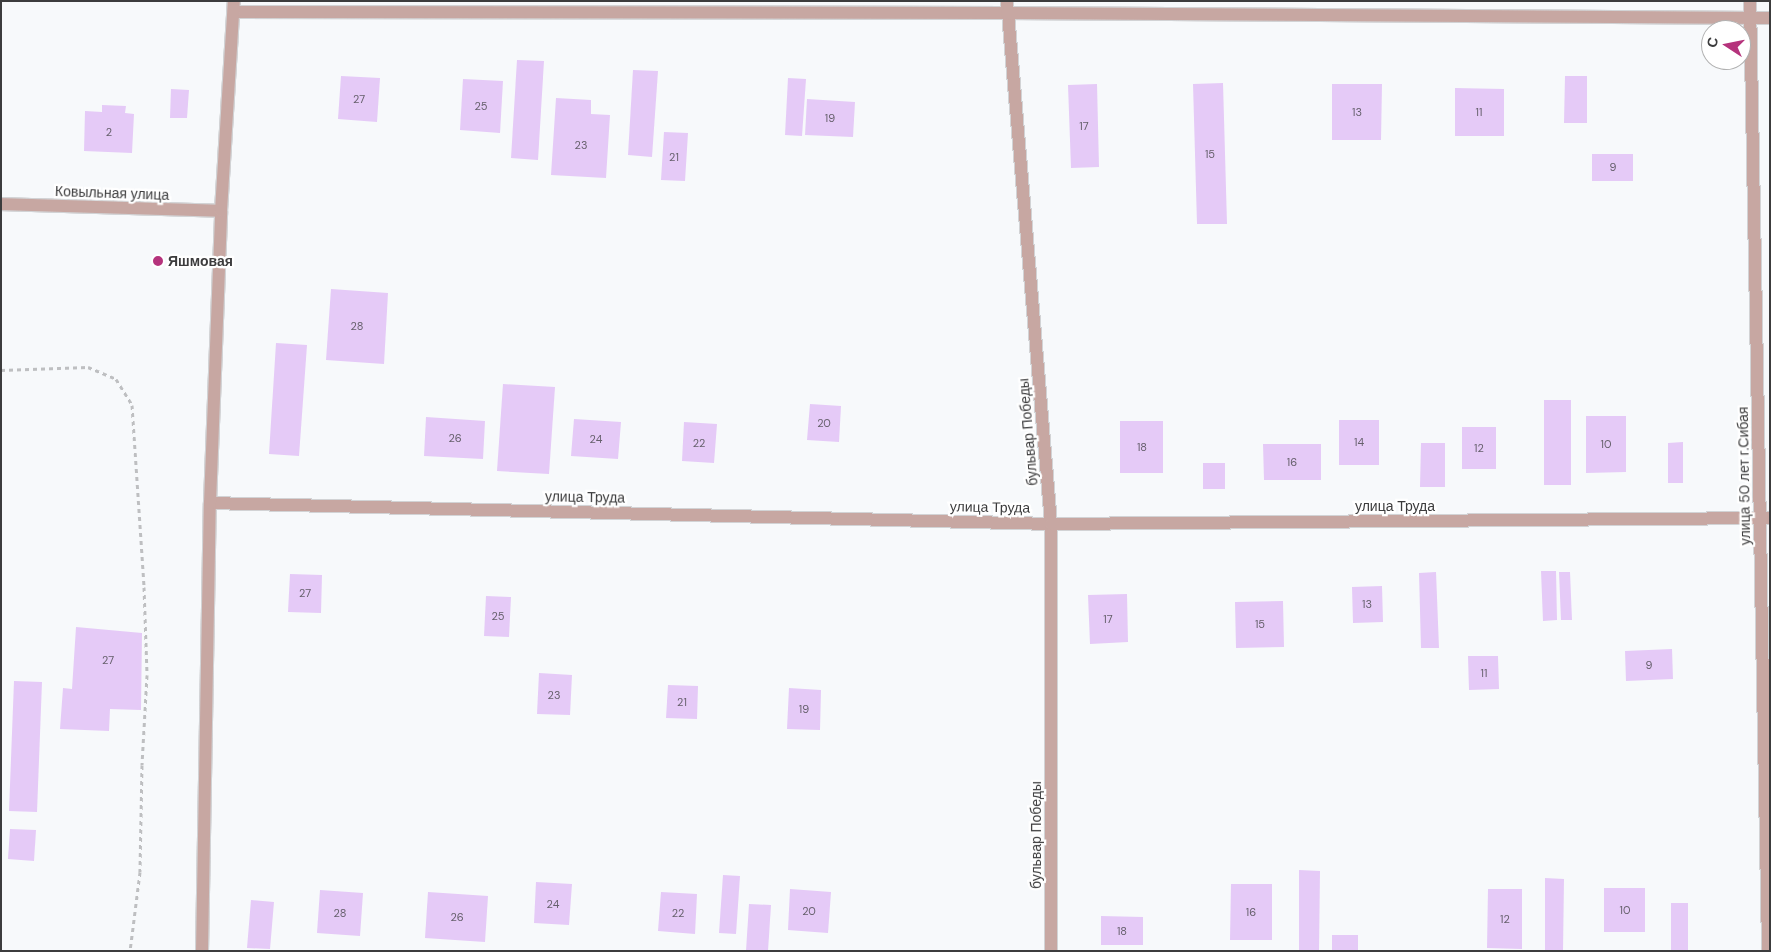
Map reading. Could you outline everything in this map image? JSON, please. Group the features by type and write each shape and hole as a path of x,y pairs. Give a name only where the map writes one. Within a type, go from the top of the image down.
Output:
{"street":[{"name":"улица 50 лет г.Сибая","path":"1750,1 1765,518 1768,951"},
{"path":"202,951 210,503 221,211 234,7 1007,7 1770,18"},
{"name":"бульвар Победы","path":"1007,7 1051,524 1051,951"},
{"name":"Ковыльная улица","path":"1,204 221,211"},
{"name":"улица Труда","path":"210,503 1051,524 1765,518"}],"path":[{"path":"1,370 88,368 116,379 132,405 144,587 146,675 140,872 130,951"}],"building":[{"path":"517,60 544,61 538,160 511,158"},
{"path":"633,70 658,71 652,157 628,155"},
{"path":"341,76 380,78 377,122 338,119"},
{"path":"1565,76 1587,76 1587,123 1564,123"},
{"path":"788,78 806,79 802,136 785,135"},
{"path":"463,79 503,81 500,133 460,130"},
{"path":"1223,83 1227,224 1197,224 1193,84"},
{"path":"1097,84 1099,167 1071,168 1068,85"},
{"path":"1332,84 1382,84 1381,140 1332,140"},
{"path":"1455,88 1504,89 1504,136 1455,136"},
{"path":"171,89 189,90 187,118 170,118"},
{"path":"556,98 591,100 591,114 610,115 606,178 551,175"},
{"path":"807,99 855,102 853,137 805,135"},
{"path":"102,105 126,106 125,113 134,114 132,153 84,151 85,111 102,112"},
{"path":"664,132 688,133 685,181 661,180"},
{"path":"1592,154 1633,154 1633,181 1592,181"},
{"path":"331,289 388,293 384,364 326,360"},
{"path":"276,343 307,345 299,456 269,454"},
{"path":"503,384 555,387 549,474 497,471"},
{"path":"1544,400 1571,400 1571,485 1544,485"},
{"path":"810,404 841,406 839,442 807,440"},
{"path":"1586,416 1626,416 1626,472 1586,473"},
{"path":"426,417 485,421 483,459 424,456"},
{"path":"574,419 621,422 618,459 571,456"},
{"path":"1339,420 1379,420 1379,465 1339,465"},
{"path":"1120,421 1163,421 1163,473 1120,473"},
{"path":"684,422 717,424 714,463 682,461"},
{"path":"1462,427 1496,427 1496,469 1462,469"},
{"path":"1683,442 1683,483 1668,483 1668,443"},
{"path":"1421,443 1445,443 1445,487 1420,487"},
{"path":"1263,444 1321,444 1321,480 1264,480"},
{"path":"1203,463 1225,463 1225,489 1203,489"},
{"path":"1541,571 1556,571 1557,620 1543,621"},
{"path":"1436,572 1439,648 1421,648 1419,573"},
{"path":"1559,572 1570,572 1572,620 1561,620"},
{"path":"290,574 322,575 321,613 288,612"},
{"path":"1382,586 1383,622 1353,623 1352,587"},
{"path":"1127,594 1128,642 1090,644 1088,595"},
{"path":"486,596 511,597 509,637 484,636"},
{"path":"1283,601 1284,647 1236,648 1235,602"},
{"path":"76,627 142,633 141,710 110,709 109,731 60,729 63,688 72,689"},
{"path":"1672,649 1673,679 1626,681 1625,651"},
{"path":"1468,656 1498,656 1499,689 1469,690"},
{"path":"539,673 572,675 570,715 537,714"},
{"path":"14,681 42,682 37,812 9,811"},
{"path":"668,685 698,686 697,719 666,718"},
{"path":"789,688 821,690 820,730 787,729"},
{"path":"10,829 36,830 34,861 8,859"},
{"path":"1299,870 1320,871 1319,951 1299,951"},
{"path":"723,875 740,876 736,934 719,933"},
{"path":"1545,878 1564,879 1563,951 1545,951"},
{"path":"536,882 572,884 569,925 534,923"},
{"path":"1231,884 1272,884 1272,940 1230,940"},
{"path":"1604,888 1645,888 1645,932 1604,932"},
{"path":"790,889 831,892 828,933 788,930"},
{"path":"1488,889 1522,889 1522,949 1487,948"},
{"path":"320,890 363,893 360,936 317,933"},
{"path":"428,892 488,896 485,942 425,938"},
{"path":"661,892 697,894 695,934 658,931"},
{"path":"251,900 274,902 270,949 247,948"},
{"path":"1671,903 1688,903 1688,951 1671,951"},
{"path":"749,904 771,905 768,951 746,951"},
{"path":"1101,916 1143,917 1143,945 1101,945"},
{"path":"1332,935 1358,935 1358,951 1332,951"}],"place":[{"name":"Яшмовая","path":"158,261"}]}
